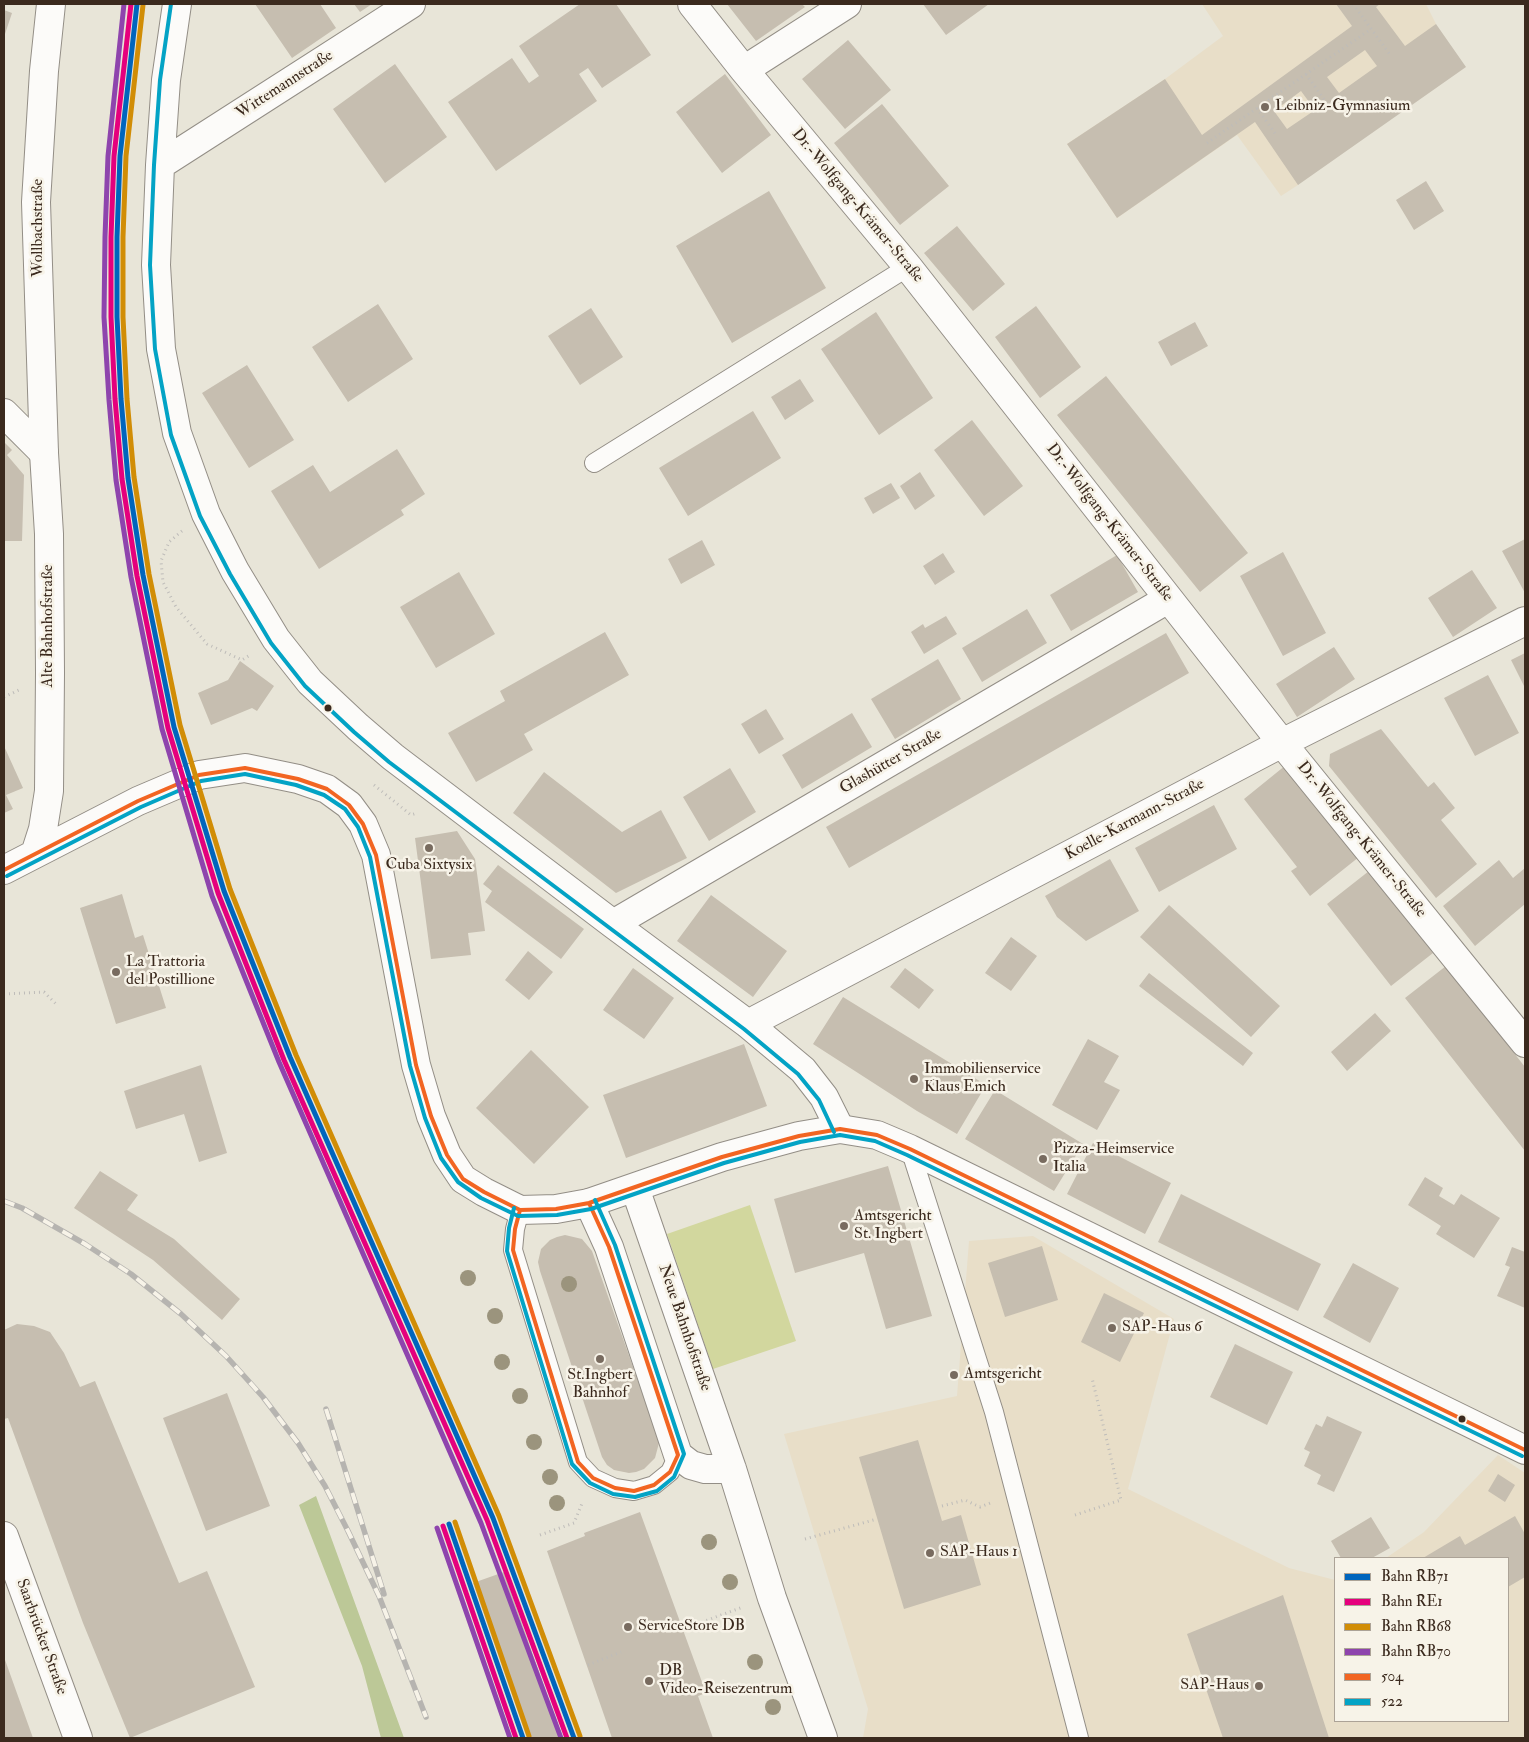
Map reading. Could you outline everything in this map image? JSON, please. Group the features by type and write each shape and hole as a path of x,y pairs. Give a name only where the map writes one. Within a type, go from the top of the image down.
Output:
{"street":[{"name":"Wollbachstraße","path":"44,453 36,202 44,71 51,4"},
{"path":"177,4 166,80 160,165 156,265 161,349 177,433 206,514 235,571 276,639 310,682 358,727 393,757 748,1024 803,1070 824,1097 840,1129"},
{"name":"Wittemannstraße","path":"160,165 411,4"},
{"name":"Dr.-Wolfgang-Krämer-Straße","path":"692,4 744,70 908,267 1168,599 1525,1043"},
{"path":"744,70 848,4"},
{"path":"4,413 44,453"},
{"name":"Alte Bahnhofstraße","path":"35,854 43,829 49,791 49,534 44,453"},
{"name":"Glashütter Straße","path":"613,924 1168,599"},
{"name":"Koelle-Karmann-Straße","path":"748,1024 1282,742 1525,621"},
{"path":"4,870 138,801 199,774 245,768 298,779 327,789 349,805 363,824 376,855 416,1065 430,1116 447,1155 463,1179 484,1192 520,1210 556,1209 589,1203 722,1157 799,1136 840,1129 877,1135 910,1149 1525,1450"},
{"name":"Neue Bahnhofstraße","path":"635,1188 732,1469 772,1598 823,1738"},
{"path":"589,1203 609,1247 678,1455 691,1465 706,1470 732,1469"},
{"name":"Saarbrücker Straße","path":"4,1540 78,1738"}],"lane":[{"path":"594,463 908,267"},
{"path":"910,1149 994,1412 1079,1738"},
{"path":"520,1210 514,1229 513,1250 578,1462 593,1478 615,1488 634,1491 654,1485 670,1472 678,1455"}],"path":[{"path":"1353,4 1391,56"},
{"path":"1207,143 1372,29"},
{"path":"1306,74 1326,102"},
{"path":"1257,108 1277,136"},
{"path":"206,514 168,542 161,561 163,582 176,607 207,644 242,660 276,639"},
{"path":"373,784 411,814"},
{"path":"4,994 44,992 58,1006"},
{"path":"1076,1515 1120,1500 1092,1378"},
{"path":"942,1506 965,1500 980,1507 1015,1494"},
{"path":"540,1535 574,1523 578,1510"},
{"path":"805,1539 877,1518"},
{"path":"683,1629 772,1598"},
{"path":"588,1666 621,1652"}],"shaded area":[{"name":"Leibniz-Gymnasium","path":"1202,4 1426,4 1436,24 1298,185 1281,196 1237,135 1117,218 1067,144 1165,79 1223,36"},
{"path":"1033,1236 1174,1319 1128,1489 1289,1568 1334,1580 1334,1722 1509,1722 1509,1557 1387,1557 1424,1532 1498,1455 1525,1473 1525,1738 863,1738 868,1709 784,1434 957,1396 969,1241"}],"green space":[{"path":"750,1205 796,1341 713,1369 667,1234"},
{"path":"316,1496 404,1738 381,1738 362,1666 299,1505"}],"building":[{"path":"255,4 320,4 336,28 292,58"},
{"path":"354,4 372,4 360,12"},
{"path":"580,4 616,4 651,55 602,88 588,68 579,74 597,101 496,171 448,102 512,58 529,83 539,76 519,46"},
{"path":"727,4 802,4 805,7 756,41"},
{"path":"923,4 989,4 946,35"},
{"name":"Leibniz-Gymnasium","path":"1336,4 1380,4 1376,7 1405,46 1436,24 1466,67 1298,185 1255,122 1117,218 1067,144 1165,79 1202,135 1352,26","holes":["1365,50 1377,66 1339,93 1327,77","1301,91 1315,110 1287,129 1274,111"]},
{"path":"4,10 12,13 4,37"},
{"path":"848,40 891,90 845,129 802,79"},
{"path":"395,64 447,137 385,183 333,109"},
{"path":"725,74 771,135 722,173 676,112"},
{"path":"882,104 949,186 900,225 834,143"},
{"path":"1426,181 1444,211 1414,230 1396,200"},
{"path":"769,191 826,288 732,343 676,246"},
{"path":"957,226 1005,284 973,311 924,253"},
{"path":"378,304 413,359 348,402 312,347"},
{"path":"1036,306 1081,367 1040,398 995,337"},
{"path":"591,308 623,357 580,385 548,336"},
{"path":"876,312 933,398 879,435 821,349"},
{"path":"1195,322 1208,346 1171,366 1158,342"},
{"path":"247,365 294,440 249,468 202,393"},
{"path":"1106,376 1248,553 1200,592 1057,415"},
{"path":"800,379 814,401 785,420 771,397"},
{"path":"753,411 781,458 688,516 659,468"},
{"path":"972,420 1023,486 984,516 934,450"},
{"path":"4,442 12,450 7,455 24,475 22,541 4,541"},
{"path":"397,449 425,494 401,510 404,515 319,569 271,491 313,465 330,492"},
{"path":"920,472 935,496 915,510 900,486"},
{"path":"891,483 900,498 873,514 864,498"},
{"path":"1525,539 1525,593 1502,551"},
{"path":"702,540 715,565 681,584 668,559"},
{"path":"1283,552 1326,633 1283,656 1240,576"},
{"path":"943,553 955,572 935,585 923,566"},
{"path":"1117,555 1138,592 1071,631 1050,595"},
{"path":"1472,570 1497,608 1453,637 1428,598"},
{"path":"459,572 495,634 436,668 400,607"},
{"path":"1027,609 1047,643 982,682 962,648"},
{"path":"946,616 957,634 924,654 911,632 923,624 925,628"},
{"path":"605,632 629,675 524,734 533,750 476,782 448,733 505,701 500,691"},
{"path":"1166,633 1189,673 849,868 826,827"},
{"path":"1334,647 1355,679 1297,717 1276,684"},
{"path":"1525,653 1525,688 1511,660"},
{"path":"938,659 961,699 895,739 871,699"},
{"path":"240,661 274,686 257,711 252,708 211,725 198,693 228,680"},
{"path":"1488,675 1519,733 1475,756 1444,698"},
{"path":"766,709 784,739 759,754 741,724"},
{"path":"852,713 872,747 802,789 782,755"},
{"path":"1381,729 1428,787 1434,782 1455,808 1441,820 1477,864 1436,898 1329,766 1330,754"},
{"path":"4,746 23,788 6,795 13,809 4,813"},
{"path":"1286,765 1359,857 1310,896 1291,871 1297,867 1244,799"},
{"path":"730,768 756,812 709,841 683,797"},
{"path":"544,772 622,832 661,810 687,858 616,893 513,813"},
{"path":"1214,805 1237,849 1159,892 1135,848"},
{"path":"457,831 475,859 485,931 468,933 471,955 431,959 415,838"},
{"path":"1110,859 1139,911 1086,941 1057,917 1045,896"},
{"path":"1499,860 1513,878 1525,868 1525,904 1475,946 1443,906"},
{"path":"498,865 584,929 561,959 485,902 492,891 483,884"},
{"path":"1369,871 1433,953 1391,986 1327,904"},
{"path":"122,894 135,938 143,935 166,1008 116,1024 80,908"},
{"path":"711,895 787,951 753,997 677,941"},
{"path":"1169,905 1280,1006 1251,1037 1140,937"},
{"path":"1011,937 1037,956 1011,991 985,973"},
{"path":"528,951 553,972 529,1000 505,980"},
{"path":"1446,966 1525,1067 1525,1151 1405,998"},
{"path":"633,968 674,998 644,1039 603,1010"},
{"path":"905,968 934,990 919,1009 890,987"},
{"path":"1149,973 1253,1053 1243,1066 1139,986"},
{"path":"843,997 986,1085 957,1134 917,1111 813,1044"},
{"path":"1375,1013 1391,1031 1347,1071 1331,1052"},
{"path":"1088,1039 1119,1056 1104,1082 1120,1090 1097,1130 1052,1105"},
{"path":"744,1044 767,1106 626,1158 603,1095"},
{"path":"531,1050 589,1107 534,1164 476,1108"},
{"path":"201,1065 227,1153 199,1162 184,1114 136,1129 124,1091"},
{"path":"995,1090 1083,1144 1054,1191 965,1139"},
{"path":"1093,1143 1171,1183 1145,1234 1067,1194"},
{"name":"Amtsgericht St. Ingbert","path":"888,1166 932,1316 886,1329 864,1253 795,1273 774,1199"},
{"path":"100,1171 138,1195 127,1210 174,1239 240,1299 222,1320 153,1260 74,1208"},
{"path":"1425,1177 1443,1188 1439,1196 1454,1205 1461,1194 1500,1218 1474,1258 1436,1234 1441,1226 1408,1205"},
{"path":"1181,1194 1321,1264 1298,1311 1158,1242"},
{"name":"St.Ingbert Bahnhof","path":"565,1235 582,1239 592,1251 655,1429 659,1443 655,1458 644,1469 636,1472 629,1473 614,1470 607,1465 602,1457 540,1271 538,1262 541,1249 550,1240"},
{"path":"1042,1246 1058,1300 1005,1317 988,1263"},
{"path":"1512,1247 1525,1252 1525,1308 1497,1296 1510,1267 1505,1265"},
{"path":"1353,1263 1399,1288 1370,1343 1323,1317"},
{"name":"SAP-Haus 6","path":"1104,1293 1144,1313 1120,1362 1081,1342"},
{"path":"17,1324 34,1326 50,1332 64,1353 80,1387 95,1381 179,1583 207,1571 255,1687 130,1738 83,1623 8,1418 4,1419 4,1330"},
{"path":"1235,1344 1293,1372 1267,1425 1210,1397"},
{"path":"227,1393 270,1506 206,1531 163,1418"},
{"path":"1327,1416 1362,1432 1334,1492 1317,1484 1321,1475 1304,1466 1310,1452 1304,1449 1316,1424 1322,1427"},
{"name":"SAP-Haus 1","path":"918,1440 942,1521 961,1515 981,1585 904,1609 859,1457"},
{"path":"1498,1474 1515,1485 1505,1502 1488,1491"},
{"path":"640,1512 706,1693 698,1696 713,1738 612,1738 547,1551 585,1536 584,1533"},
{"path":"1515,1516 1525,1534 1525,1577 1509,1586 1509,1557 1425,1557 1460,1536 1465,1545"},
{"path":"1371,1517 1390,1548 1374,1557 1340,1557 1331,1541"},
{"path":"504,1572 562,1738 527,1738 473,1583"},
{"name":"SAP-Haus","path":"1283,1595 1329,1738 1223,1738 1187,1634"},
{"path":"4,1657 33,1738 4,1738"}],"railway":[{"path":"4,1201 22,1208 85,1244 131,1274 181,1314 226,1356 263,1397 298,1443 325,1486 348,1531 379,1596 426,1717"},
{"path":"326,1409 384,1594"}],"rail line":[{"name":"RB70","path":"124,4 108,156 104,317 116,480 131,577 162,729 212,896 279,1062 481,1523 561,1738"},
{"name":"RE1","path":"131,4 114,156 111,317 115,399 122,479 137,576 168,728 218,893 284,1060 487,1520 567,1738"},
{"name":"RB71","path":"137,4 120,156 117,317 121,399 128,478 143,575 174,727 224,891 290,1057 493,1518 574,1738"},
{"name":"RB68","path":"143,5 126,156 123,317 127,399 134,477 149,574 180,725 230,889 296,1055 499,1516 580,1736"},
{"name":"RB68","path":"455,1522 529,1736"},
{"name":"RB71","path":"449,1524 523,1738"},
{"name":"RE1","path":"443,1526 516,1738"},
{"name":"RB70","path":"437,1528 510,1738"}],"transit line":[{"name":"522","path":"171,4 160,80 154,165 150,265 155,349 171,435 200,516 230,574 271,643 305,686 354,732 389,762 744,1029 798,1074 819,1100 834,1132"},
{"name":"504","path":"4,870 138,801 199,775 245,768 298,779 327,789 349,805 363,824 376,855 416,1065 431,1116 447,1155 463,1179 484,1192 520,1210 556,1209 589,1203 722,1157 799,1136 840,1129 877,1135 910,1149 1525,1450"},
{"name":"522","path":"7,876 141,807 201,781 245,774 296,785 324,795 345,809 358,827 370,857 410,1066 425,1118 441,1158 458,1182 481,1198 518,1216 557,1215 591,1209 724,1163 800,1142 840,1135 875,1141 1522,1456"},
{"name":"522","path":"514,1208 509,1228 507,1251 572,1464 590,1483 613,1494 635,1497 657,1491 674,1477 684,1454 615,1245 595,1200"},
{"name":"504","path":"589,1203 609,1247 678,1455"},
{"name":"504","path":"520,1210 515,1229 513,1250 578,1462 593,1478 615,1488 634,1491 654,1485 670,1472 678,1455"}],"place":[{"name":"Leibniz-Gymnasium","path":"1265,107"},
{"name":"Cuba Sixtysix","path":"429,848"},
{"name":"La Trattoria del Postillione","path":"116,972"},
{"name":"Immobilienservice Klaus Emich","path":"914,1079"},
{"name":"Pizza-Heimservice Italia","path":"1043,1159"},
{"name":"Amtsgericht St. Ingbert","path":"844,1226"},
{"name":"SAP-Haus 6","path":"1112,1328"},
{"name":"St.Ingbert Bahnhof","path":"600,1359"},
{"name":"Amtsgericht","path":"954,1375"},
{"name":"SAP-Haus 1","path":"930,1553"},
{"name":"ServiceStore DB","path":"628,1627"},
{"name":"DB Video-Reisezentrum","path":"649,1681"},
{"name":"SAP-Haus","path":"1259,1686"}]}
